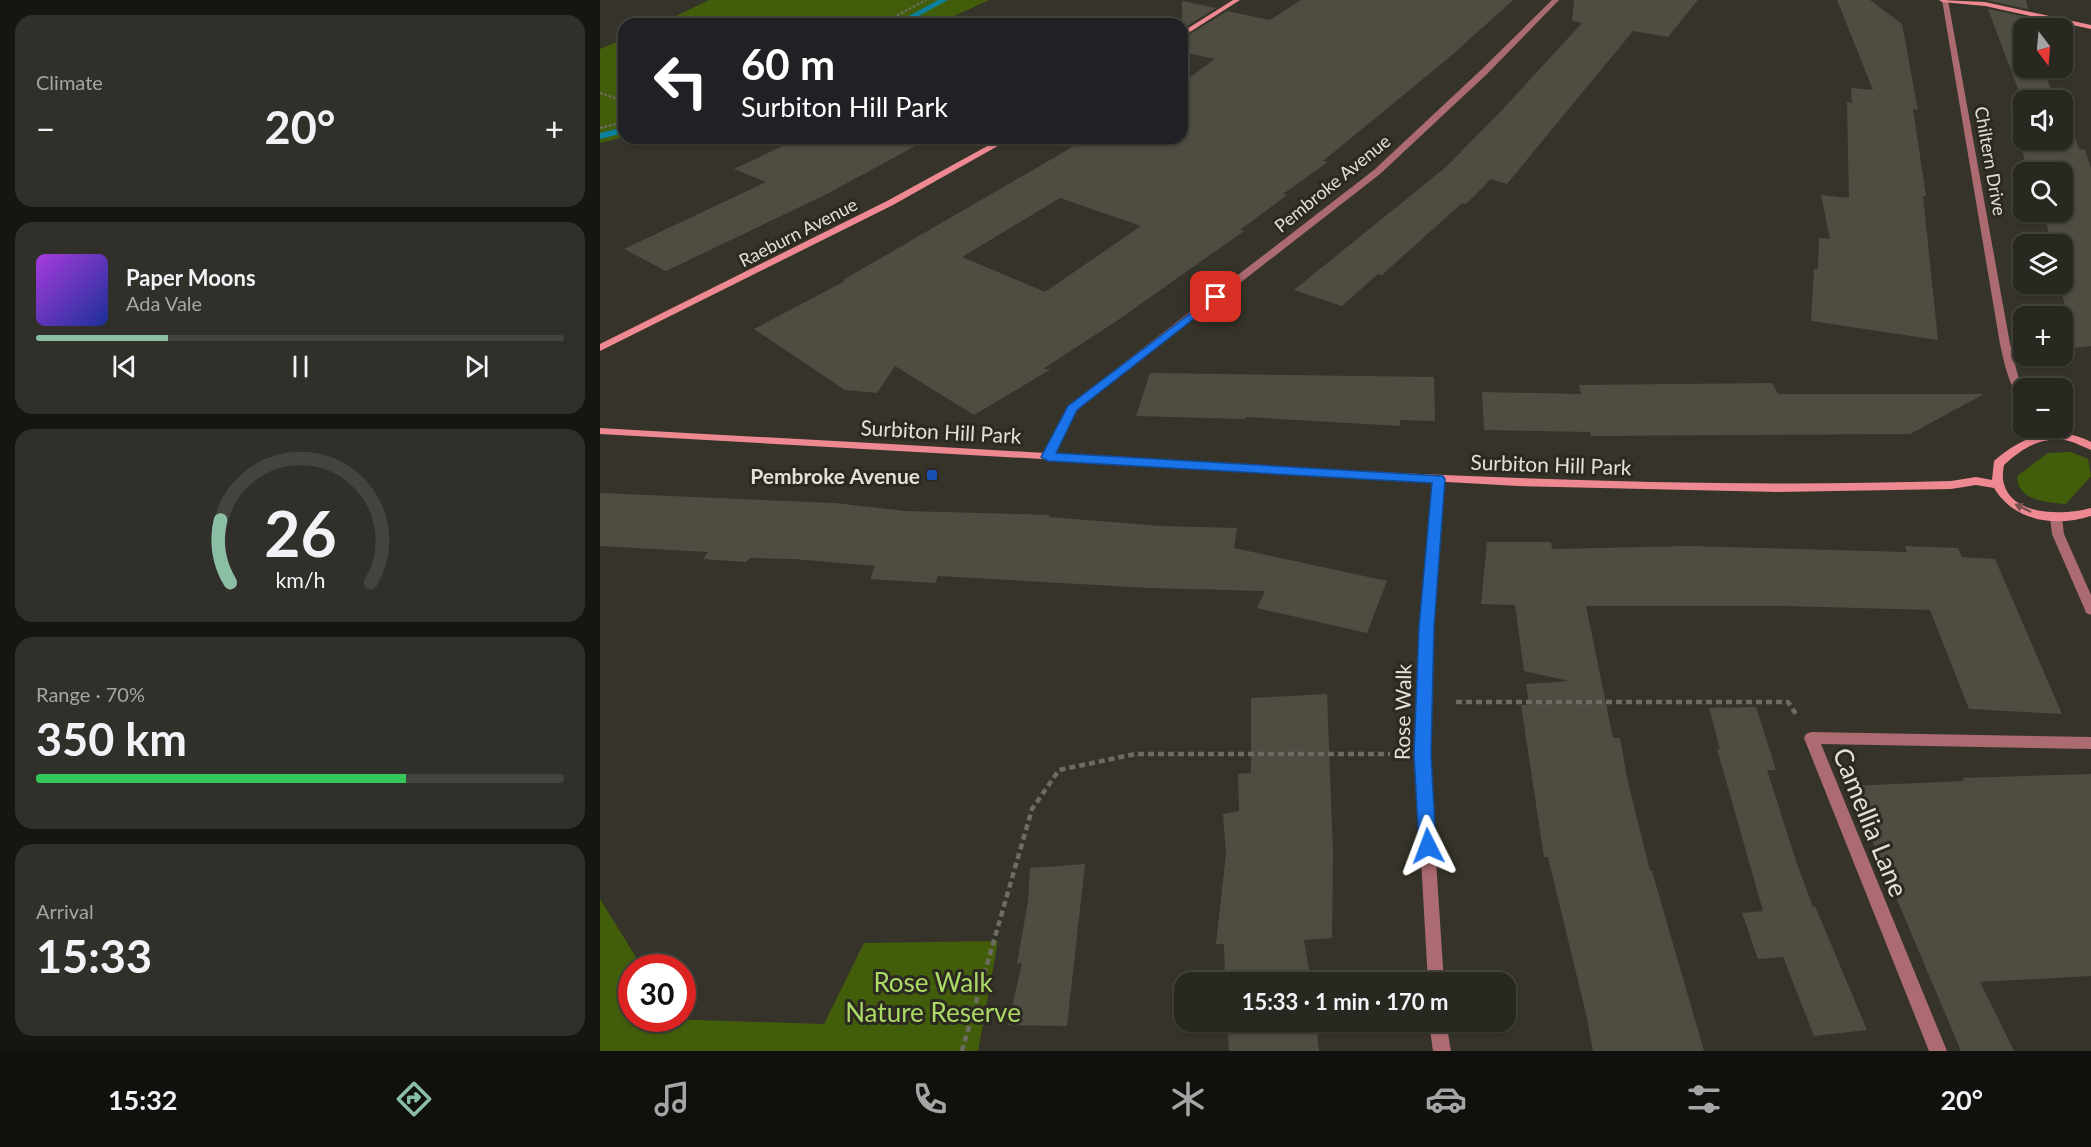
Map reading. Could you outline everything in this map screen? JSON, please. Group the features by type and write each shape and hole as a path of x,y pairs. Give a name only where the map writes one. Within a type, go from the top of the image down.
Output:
{"street":[{"path":"1188,31 1237,0"},
{"name":"Pembroke Avenue","path":"1048,457 1072,408 1377,172 1484,72 1556,0"},
{"path":"1947,0 1985,4 2091,27"},
{"name":"Chiltern Drive","path":"1947,0 1946,12 2005,344 2014,378"},
{"name":"Raeburn Avenue","path":"600,348 890,203 997,144"},
{"name":"Surbiton Hill Park","path":"600,431 1439,479 1612,486 1794,490 1917,486 1976,481 1998,485"},
{"path":"2035,438 2011,451 1998,464 1998,485 2005,497 2023,510 2056,518 2078,517 2091,512"},
{"path":"2072,438 2091,446"},
{"name":"Rose Walk","path":"1435,972 1422,754 1427,627 1439,479"},
{"path":"2056,518 2058,534 2091,610"},
{"name":"Camellia Lane","path":"1938,1051 1810,738 2091,743"},
{"path":"1439,1032 1442,1051"}],"path":[{"path":"892,18 926,0"},
{"path":"600,93 618,99"},
{"path":"600,128 618,124"},
{"path":"1425,701 1788,702 1810,738"},
{"path":"962,1051 1032,809 1059,770 1135,754 1422,754"}],"green space":[{"path":"709,0 989,0 950,18 672,18"},
{"path":"618,42 618,138 600,143 600,49"},
{"path":"2071,452 2088,459 2091,476 2066,504 2034,499 2022,491 2017,476 2048,453"},
{"name":"Rose Walk Nature Reserve","path":"600,899 634,954 618,954 618,1032 696,1032 696,1020 824,1024 864,943 998,941 978,1051 600,1051"}],"building":[{"path":"1301,0 1513,0 1451,56 1323,161 1328,162 1283,194 1287,195 1240,230 1244,231 1118,320 1043,369 1051,369 974,415 895,366 877,393 845,390 754,329 845,281 843,280 1078,144 1188,144 1188,79 1215,59 1188,53 1188,35 1227,11 1270,20","holes":["1060,198 1141,226 1045,292 962,257"]},
{"path":"1574,0 1698,0 1668,37 1633,31 1507,184 1491,179 1466,204 1462,203 1382,275 1378,274 1342,306 1294,290 1446,167 1502,110 1582,23 1572,21"},
{"path":"1837,0 1870,0 1902,24 1918,110 1913,109 1926,196 1923,196 1938,340 1811,321 1814,269 1818,269 1819,238 1830,239 1821,195 1849,198 1847,102 1852,103 1851,88 1873,90"},
{"path":"1986,0 2026,0 2028,9"},
{"path":"1182,1 1216,8 1188,25 1188,18 1182,18"},
{"path":"1988,9 2031,18 2013,18 2013,76"},
{"path":"2014,78 2047,78 2051,90 2018,90"},
{"path":"2073,131 2079,149 2085,150 2091,168 2091,346 2074,348 2073,306 2065,306 2062,294 2073,294 2073,234 2049,234 2046,222 2073,222 2073,162 2025,162 2022,150 2073,150"},
{"path":"787,144 919,144 825,195 666,271 624,249 766,182 734,169"},
{"path":"1150,373 1434,377 1435,421 1400,420 1400,426 1246,417 1245,419 1136,416"},
{"path":"1772,383 1778,394 1984,394 1910,434 1591,436 1590,432 1484,430 1482,392 1581,394 1579,385"},
{"path":"600,493 835,503 905,511 1050,515 1049,517 1161,526 1237,528 1234,548 1387,581 1367,633 1257,608 1265,591 1151,588 938,576 935,583 870,579 875,566 794,559 750,558 746,562 703,559 708,552 600,546"},
{"path":"1487,542 1551,542 1552,549 1692,546 1907,552 1905,546 1958,548 1962,557 1995,559 2062,714 1969,709 1930,610 1786,606 1586,606 1613,738 1620,738 1627,778 1650,871 1652,871 1704,1051 1593,1051 1548,857 1544,857 1521,705 1529,705 1526,684 1569,681 1524,671 1515,605 1481,604"},
{"path":"1327,694 1333,852 1332,938 1304,940 1309,972 1225,972 1224,944 1216,944 1226,854 1223,814 1239,811 1238,774 1251,773 1251,698"},
{"path":"1756,707 1776,770 1767,770 1796,861 1813,907 1815,906 1867,1030 1814,1036 1783,957 1758,959 1742,913 1763,911 1717,749 1720,749 1709,708"},
{"path":"2091,774 2091,976 1980,982 2014,1051 1961,1051 1849,786 1964,781 1963,778"},
{"path":"1085,864 1067,1026 1008,1025 1022,963 1017,964 1028,901 1030,868"},
{"path":"1228,1032 1317,1032 1319,1051 1229,1051"}],"waterway":[{"path":"910,18 944,0"},
{"path":"600,136 618,132"}],"place":[{"name":"Pembroke Avenue","path":"932,475"}],"route":[{"path":"1216,297 1072,408 1048,457 1439,479 1427,627 1422,754 1428,846"}]}
